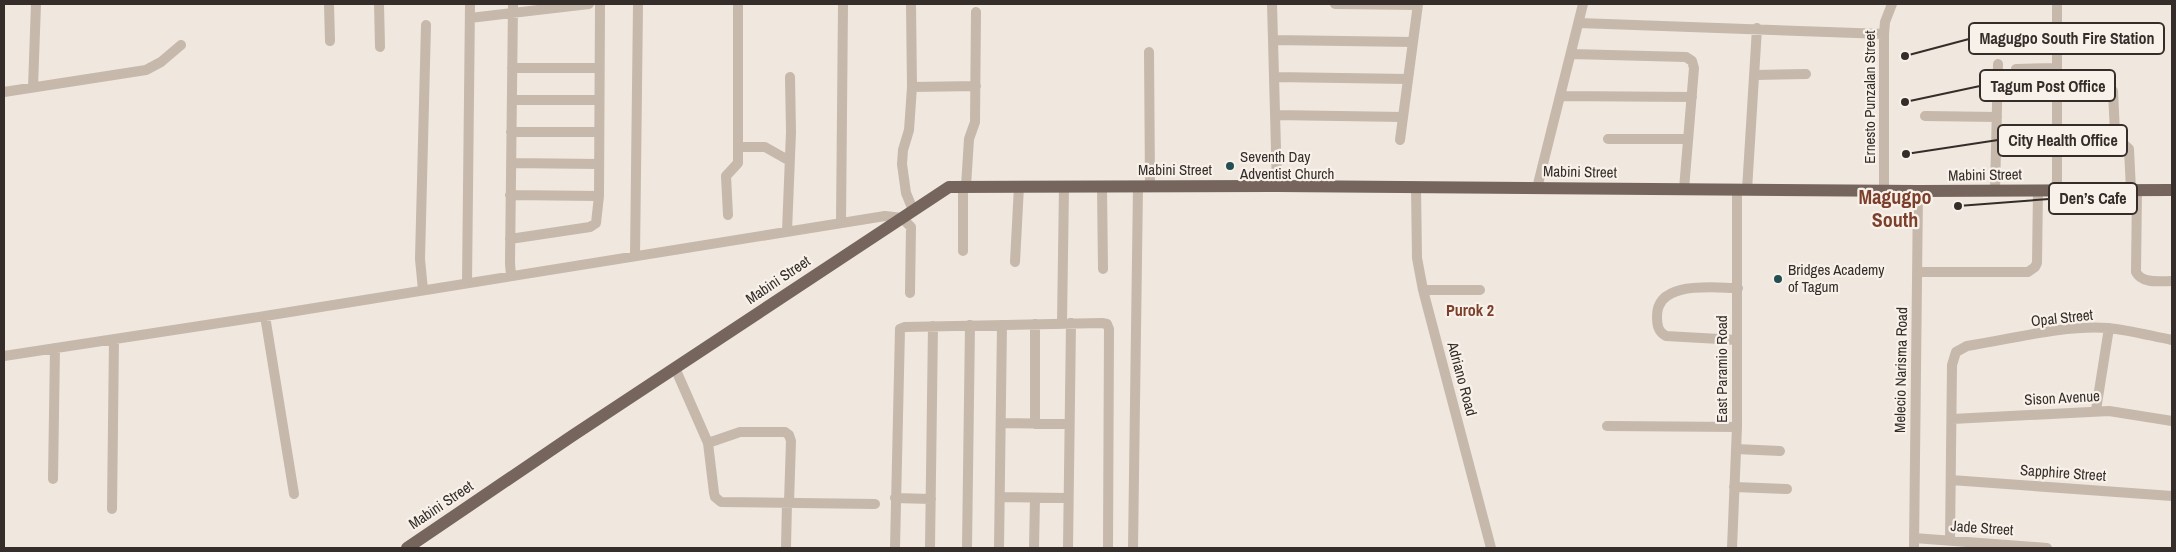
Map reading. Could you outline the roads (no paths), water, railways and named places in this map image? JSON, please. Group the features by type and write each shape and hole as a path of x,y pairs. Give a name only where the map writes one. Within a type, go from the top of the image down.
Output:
{"main road":[{"name":"Mabini Street","path":"407,548 944,189 964,186 1277,186 1918,192 2172,190"}],"street":[{"path":"33,87 36,4"},
{"path":"330,4 330,41"},
{"path":"379,4 380,47"},
{"path":"467,283 470,4"},
{"path":"470,18 513,9 589,4"},
{"path":"510,240 594,225 597,220 599,196 600,4"},
{"path":"635,256 638,4"},
{"path":"728,215 726,176 738,163 739,146 738,4"},
{"path":"841,222 843,4"},
{"path":"911,4 912,87 909,130 903,150 902,164 906,193 913,210"},
{"path":"1272,4 1277,186"},
{"path":"1335,4 1418,4 1400,140"},
{"path":"1538,188 1583,4"},
{"name":"Ernesto Punzalan Street","path":"1884,191 1884,34 1885,22 1892,4"},
{"path":"2057,4 2057,190"},
{"path":"511,276 510,195 513,9"},
{"path":"963,251 964,186 969,139 975,122 976,12"},
{"path":"1579,23 1884,34"},
{"path":"423,290 420,259 426,26"},
{"name":"East Paramio Road","path":"1732,548 1737,427 1738,288 1742,190 1755,75 1758,28"},
{"path":"1273,40 1413,42"},
{"path":"4,92 146,70 161,62 181,45"},
{"path":"1133,548 1149,52"},
{"path":"1571,54 1690,58 1694,68 1684,189"},
{"path":"1995,191 1998,64"},
{"path":"512,68 599,68"},
{"path":"2016,69 2057,68"},
{"path":"1755,75 1806,74"},
{"path":"787,231 788,160 791,132 790,77"},
{"path":"1274,77 1408,79"},
{"path":"912,87 976,86"},
{"path":"2114,92 2114,133 2129,149 2134,190 2135,267 2140,278 2172,281"},
{"path":"1560,96 1692,97"},
{"path":"512,100 599,100"},
{"path":"1275,115 1403,117"},
{"path":"1924,116 1997,117"},
{"path":"511,132 599,132"},
{"path":"1608,139 1688,139"},
{"path":"739,146 765,147 788,160"},
{"path":"511,163 599,164"},
{"path":"1015,262 1019,186"},
{"path":"1064,187 1069,424 1068,548"},
{"path":"1102,187 1103,269"},
{"name":"Adriano Road","path":"1416,187 1417,258 1423,290 1491,548"},
{"path":"1918,272 2028,272 2032,270 2037,262 2038,190"},
{"name":"Melecio Narisma Road","path":"1914,543 1918,192"},
{"path":"510,195 599,196"},
{"path":"4,356 885,216 902,218 909,223 911,231 910,293"},
{"path":"1737,340 1666,336 1661,333 1658,327 1657,312 1661,300 1674,291 1694,288 1738,288"},
{"path":"1423,290 1480,290"},
{"path":"265,316 294,494"},
{"path":"895,548 899,331 905,327 1105,323 1110,329 1108,548"},
{"path":"1035,324 1035,424"},
{"path":"967,548 970,325"},
{"path":"999,548 1002,325"},
{"path":"930,548 933,326"},
{"path":"2096,410 2109,328"},
{"name":"Opal Street","path":"1952,419 1952,365 1956,352 1967,346 2067,330 2109,328 2172,340"},
{"path":"112,509 114,339"},
{"path":"54,479 55,348"},
{"path":"675,368 708,443 714,493 718,500 722,502 875,504"},
{"name":"Sison Avenue","path":"1952,419 2109,410 2172,421"},
{"path":"1950,541 1952,419"},
{"path":"1001,423 1069,424"},
{"path":"1607,426 1737,427"},
{"path":"708,443 740,432 785,432 789,435 791,441 786,548"},
{"path":"1736,448 1780,451"},
{"name":"Sapphire Street","path":"1951,480 2172,496"},
{"path":"1734,487 1786,489"},
{"path":"1000,497 1068,498"},
{"path":"895,498 931,499"},
{"path":"1034,548 1035,498"},
{"name":"Jade Street","path":"1914,543 1950,541 2047,548"}],"place":[{"name":"Magugpo South Fire Station","path":"1905,56"},
{"name":"Tagum Post Office","path":"1905,102"},
{"name":"City Health Office","path":"1906,154"},
{"name":"Seventh Day Adventist Church","path":"1230,166"},
{"name":"Den’s Cafe","path":"1958,206"},
{"name":"Bridges Academy of Tagum","path":"1778,279"}],"district":[{"name":"Magugpo South","path":"1895,208"},
{"name":"Purok 2","path":"1470,310"}]}
